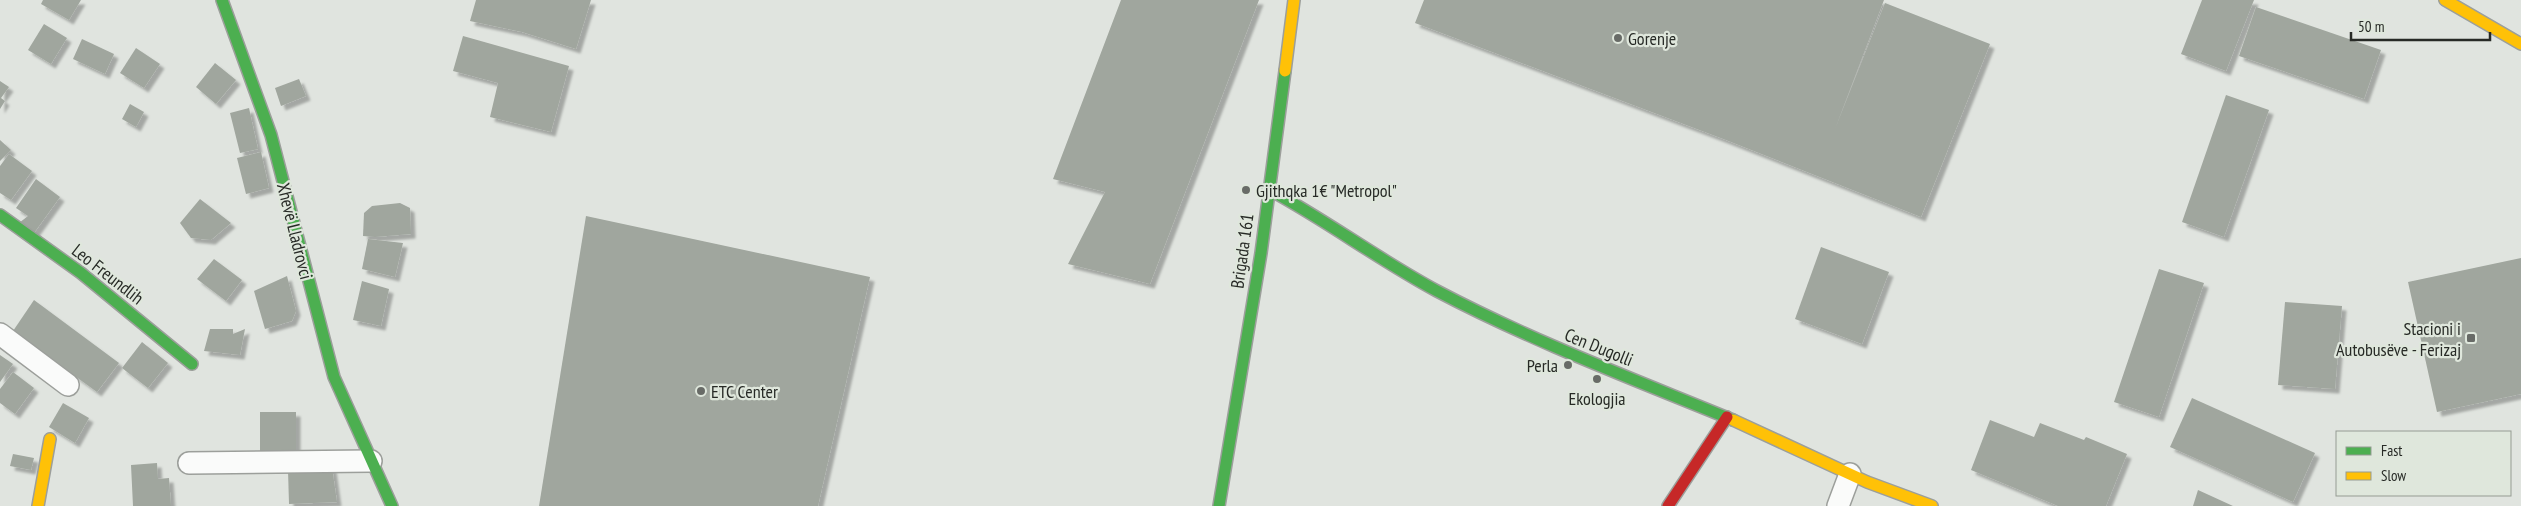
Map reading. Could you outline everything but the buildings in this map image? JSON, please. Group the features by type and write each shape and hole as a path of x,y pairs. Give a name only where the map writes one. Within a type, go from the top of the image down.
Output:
{"street":[{"name":"Xhevë Lladrovci","path":"222,0 271,135 334,377 392,506"},
{"name":"Brigada 161","path":"1219,506 1260,253 1294,0"},
{"path":"2445,0 2521,44"},
{"name":"Cen Dugolli","path":"1268,189 1304,208 1435,290 1520,333 1727,417 1850,474 1932,506"},
{"name":"Leo Freundlih","path":"0,216 81,273 192,364"},
{"path":"0,334 68,385"},
{"path":"1668,506 1727,417"},
{"path":"38,506 50,439"},
{"path":"189,463 371,461"},
{"path":"1838,506 1850,474"}],"traffic: fast":[{"path":"222,0 271,135 334,377 392,506"},
{"path":"1219,506 1261,253 1285,71"},
{"path":"1268,189 1415,279 1473,309 1583,359 1733,420"},
{"path":"0,215 81,273 192,364"}],"traffic: slow":[{"path":"1285,71 1294,0"},
{"path":"2445,0 2521,44"},
{"path":"1733,420 1867,482 1932,506"},
{"path":"38,506 50,439"}],"traffic: jam":[{"path":"1668,506 1727,417"}],"place":[{"name":"Gorenje","path":"1618,38"},
{"name":"Gjithqka 1€ \"Metropol\"","path":"1246,190"},
{"name":"Stacioni i Autobusëve - Ferizaj","path":"2471,338"},
{"name":"Perla","path":"1568,365"},
{"name":"Ekologjia","path":"1597,379"},
{"name":"ETC Center","path":"701,391"}]}
